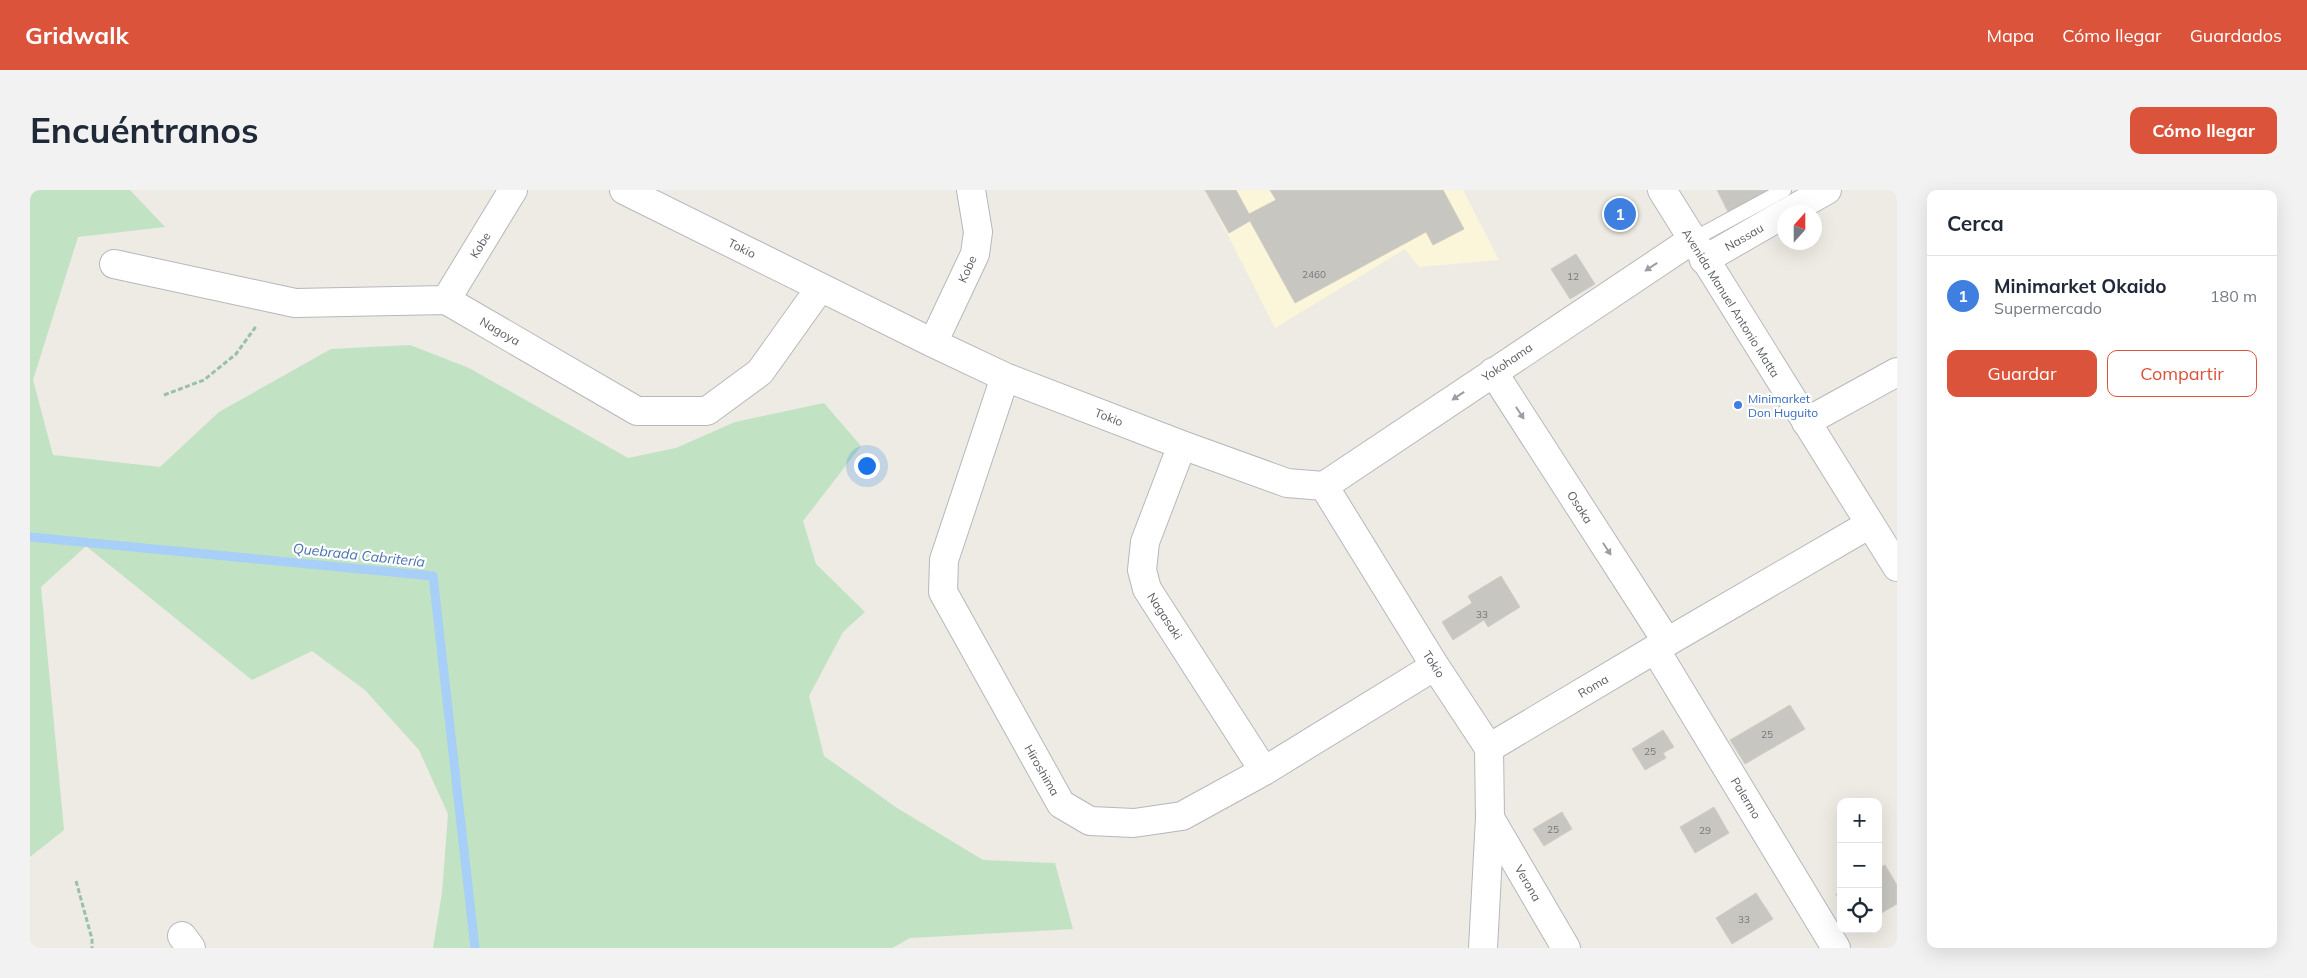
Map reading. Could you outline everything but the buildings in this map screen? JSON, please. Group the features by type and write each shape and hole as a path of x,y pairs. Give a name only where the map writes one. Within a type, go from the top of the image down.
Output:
{"street":[{"name":"Kobe","path":"446,300 514,190"},
{"name":"Tokio","path":"624,190 820,288 1005,377 1287,483 1324,486 1435,666 1489,748"},
{"name":"Kobe","path":"933,343 975,254 978,232 971,190"},
{"name":"Avenida Manuel Antonio Matta","path":"1662,190 1897,567"},
{"name":"Nassau","path":"1800,205 1827,190"},
{"name":"Nassau","path":"1698,250 1777,217"},
{"name":"Yokohama","path":"1324,486 1493,372 1698,250"},
{"path":"114,264 295,303 446,300"},
{"name":"Nagoya","path":"446,300 636,412 707,411 760,372 820,288"},
{"name":"Osaka","path":"1493,372 1661,645"},
{"path":"1806,422 1897,372"},
{"name":"Hiroshima","path":"1005,377 944,560 943,592 1061,804 1090,821 1134,823 1182,816 1264,771 1435,666"},
{"name":"Nagasaki","path":"1182,445 1144,542 1142,570 1147,589 1264,771"},
{"name":"Roma","path":"1489,748 1661,645 1870,524"},
{"name":"Palermo","path":"1661,645 1836,948"},
{"path":"1483,948 1490,818 1489,748"},
{"name":"Verona","path":"1490,818 1566,948"}],"lane":[{"path":"1698,250 1784,190"}],"path":[{"path":"164,395 204,380 236,354 275,299"},
{"path":"76,882 92,939 92,948"}],"shaded area":[{"path":"1205,190 1463,190 1499,260 1419,267 1405,249 1275,328"}],"green space":[{"path":"30,190 130,190 165,227 78,237 33,380 53,455 160,467 219,412 331,349 410,345 469,368 628,458 676,448 735,422 824,403 861,446 803,521 816,564 865,612 843,632 809,696 824,756 897,808 983,860 1055,863 1073,929 910,938 892,948 433,948 442,893 448,814 419,750 365,690 312,651 252,680 86,546 41,587 64,830 30,857"}],"waterway":[{"name":"Quebrada Cabritería","path":"30,537 433,576 475,948"}],"place":[{"name":"Minimarket Okaido","path":"1620,214"},
{"name":"Minimarket Don Huguito","path":"1738,405"}]}
